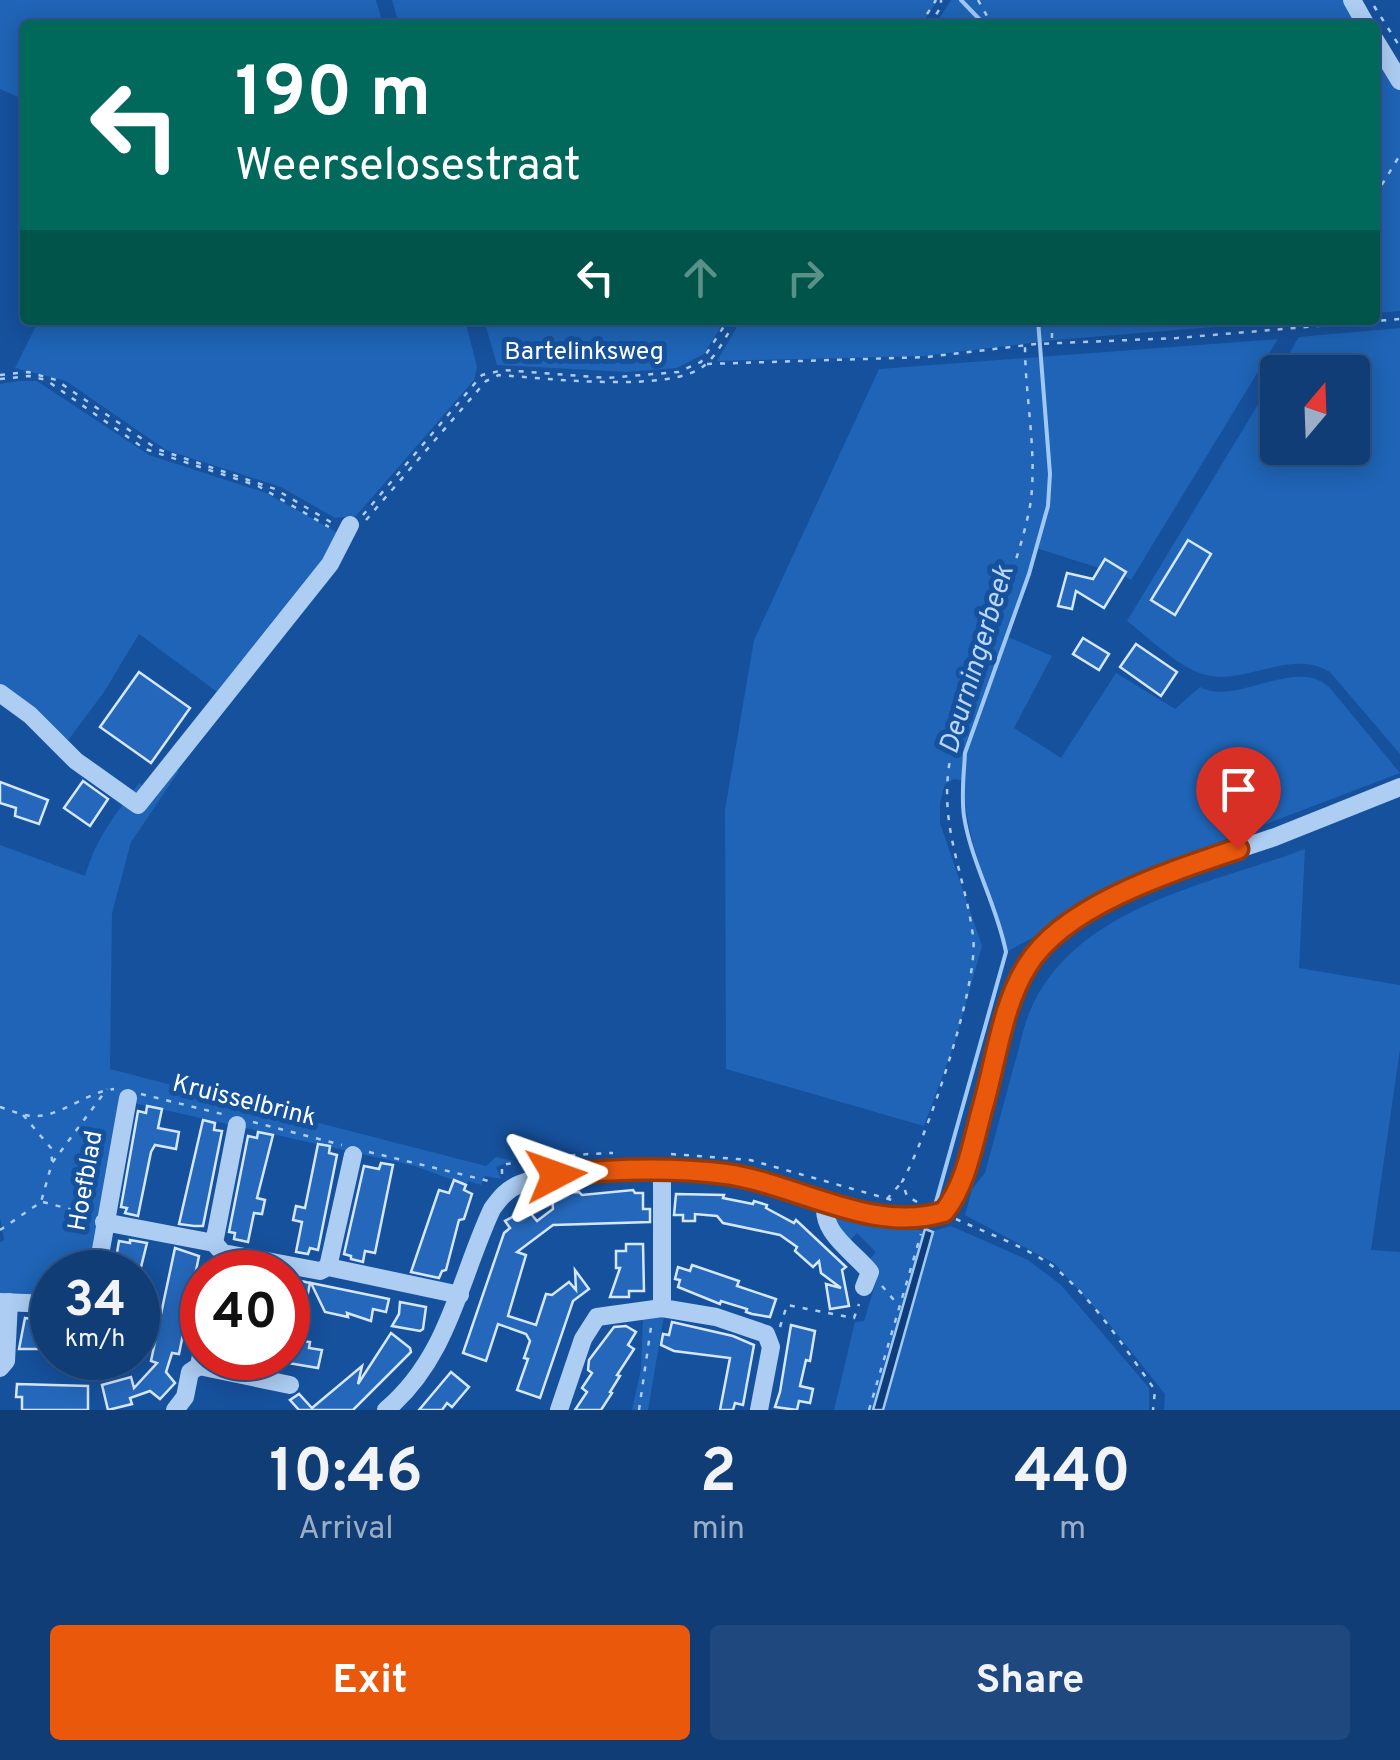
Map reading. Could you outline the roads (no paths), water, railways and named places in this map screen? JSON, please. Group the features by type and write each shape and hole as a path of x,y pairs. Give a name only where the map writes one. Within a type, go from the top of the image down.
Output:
{"street":[{"path":"1380,48 1400,80"},
{"path":"0,692 30,714 76,761 138,805 330,564 348,529"},
{"path":"386,1410 426,1367 444,1337 492,1209 510,1190 556,1175 662,1170 727,1174 881,1216 900,1219 930,1215 957,1194 1012,1002 1025,968 1046,940 1076,918 1163,874 1275,837 1400,787"},
{"name":"Hoefblad","path":"100,1250 119,1092"},
{"path":"218,1248 238,1125"},
{"path":"328,1268 352,1155"},
{"path":"658,1308 662,1170"},
{"path":"826,1201 824,1212 829,1229 867,1279"},
{"path":"104,1221 320,1271 328,1268 460,1296"},
{"path":"0,1368 6,1361 4,1302 30,1303"},
{"path":"559,1410 591,1322 597,1317 681,1308 766,1334 771,1348 758,1410"},
{"path":"174,1410 185,1397 188,1380"},
{"path":"274,1380 290,1385"}],"waterway":[{"name":"Deurningerbeek","path":"961,0 980,20"},
{"name":"Deurningerbeek","path":"934,1209 1006,952 967,833 963,784 965,753 1029,574 1048,506 1050,474 1038,325"}]}
